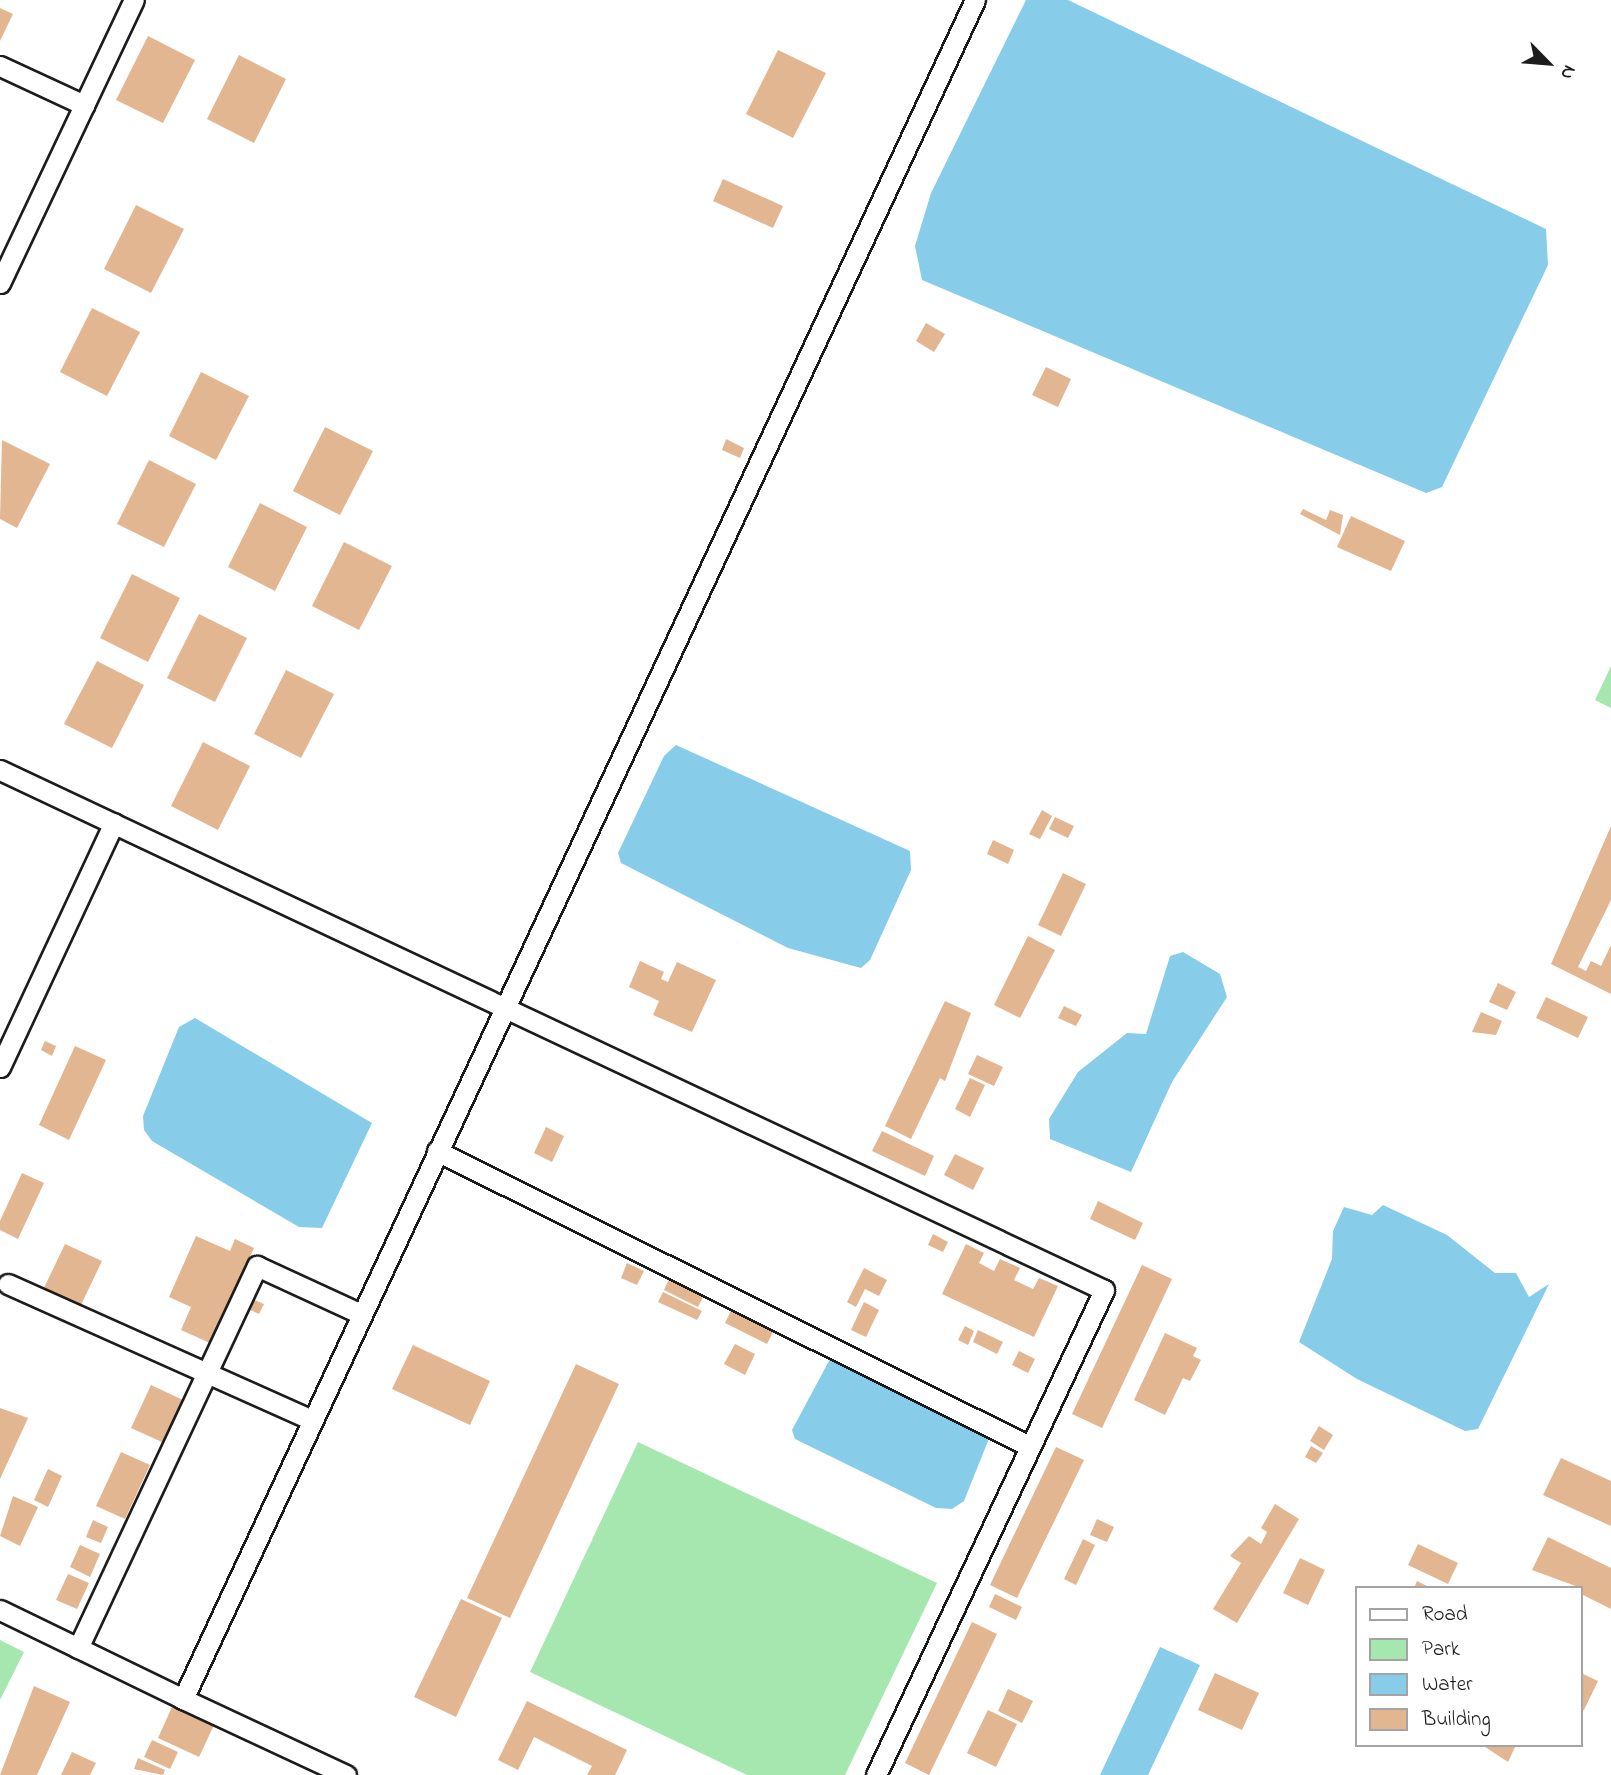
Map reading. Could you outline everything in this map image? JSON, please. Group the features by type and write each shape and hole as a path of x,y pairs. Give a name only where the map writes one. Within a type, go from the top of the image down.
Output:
{"street":[{"path":"0,283 134,0"},
{"path":"183,1699 975,0"},
{"path":"0,66 84,105"},
{"path":"0,770 1104,1290 876,1775"},
{"path":"0,1067 114,823"},
{"path":"437,1151 1029,1447"},
{"path":"78,1648 257,1266 361,1314"},
{"path":"8,1284 312,1420"},
{"path":"0,1610 346,1775"}],"green space":[{"path":"1611,666 1611,708 1595,700"},
{"path":"638,1442 937,1583 845,1775 747,1775 530,1672"},
{"path":"0,1640 24,1652 0,1700"}],"water":[{"path":"1026,0 1068,0 1546,229 1548,265 1442,487 1426,493 922,280 915,246 931,193"},
{"path":"676,745 910,851 911,870 870,960 861,968 788,948 621,863 618,853 664,756"},
{"path":"1183,952 1220,974 1227,997 1172,1082 1131,1172 1050,1139 1049,1119 1078,1072 1127,1033 1146,1034 1170,956"},
{"path":"195,1018 372,1123 322,1228 299,1227 152,1141 144,1130 143,1116 179,1027"},
{"path":"1383,1205 1447,1235 1495,1273 1516,1273 1529,1297 1549,1284 1478,1429 1465,1431 1357,1379 1299,1342 1332,1259 1333,1231 1344,1207 1372,1215"},
{"path":"830,1359 990,1436 964,1501 952,1509 936,1508 795,1439 792,1430"},
{"path":"1160,1647 1200,1665 1148,1775 1100,1775"}],"building":[{"path":"0,8 13,14 0,41"},
{"path":"148,36 195,60 163,123 116,100"},
{"path":"778,50 826,73 793,138 746,114"},
{"path":"239,55 286,79 254,143 207,119"},
{"path":"723,179 783,206 773,228 713,201"},
{"path":"136,205 184,229 151,293 104,269"},
{"path":"92,308 140,332 107,396 60,372"},
{"path":"926,323 945,334 934,352 916,341"},
{"path":"1046,367 1071,379 1058,407 1032,395"},
{"path":"201,372 249,396 216,460 169,436"},
{"path":"325,427 373,451 340,515 293,491"},
{"path":"726,439 744,448 740,458 722,450"},
{"path":"2,440 50,464 17,528 0,519"},
{"path":"149,460 196,484 164,547 117,524"},
{"path":"260,503 307,527 275,591 228,567"},
{"path":"1303,509 1326,520 1330,510 1343,515 1340,535 1300,514"},
{"path":"1351,516 1405,541 1391,571 1337,547"},
{"path":"344,542 392,566 359,630 312,606"},
{"path":"132,574 180,598 148,662 100,638"},
{"path":"199,614 247,638 215,702 167,678"},
{"path":"97,661 144,685 112,748 64,724"},
{"path":"286,670 334,694 301,758 254,734"},
{"path":"203,742 250,766 218,830 171,806"},
{"path":"1042,810 1052,816 1040,839 1029,834"},
{"path":"1055,817 1074,826 1068,838 1049,829"},
{"path":"1611,826 1611,900 1578,967 1586,971 1591,961 1601,966 1611,945 1611,994 1551,964"},
{"path":"993,840 1014,850 1008,864 987,854"},
{"path":"1063,873 1086,884 1061,936 1038,925"},
{"path":"1028,936 1055,950 1020,1018 994,1005"},
{"path":"640,961 664,972 661,979 668,982 677,962 716,980 692,1032 653,1015 659,1001 629,987"},
{"path":"1498,983 1516,992 1507,1010 1489,1002"},
{"path":"1546,997 1588,1017 1578,1038 1536,1018"},
{"path":"945,1001 971,1013 945,1081 940,1078 911,1139 885,1126"},
{"path":"1064,1006 1082,1015 1076,1026 1058,1018"},
{"path":"1481,1012 1502,1021 1496,1035 1472,1032"},
{"path":"45,1041 56,1046 52,1056 41,1050"},
{"path":"75,1046 106,1060 69,1140 39,1125"},
{"path":"977,1055 1003,1067 994,1086 968,1074"},
{"path":"970,1078 985,1085 970,1117 955,1109"},
{"path":"546,1127 564,1136 552,1162 534,1153"},
{"path":"882,1131 934,1156 925,1176 872,1151"},
{"path":"955,1154 984,1168 973,1190 944,1175"},
{"path":"22,1173 44,1183 18,1239 0,1230 0,1221"},
{"path":"1098,1201 1143,1223 1135,1240 1090,1219"},
{"path":"933,1234 948,1242 943,1252 928,1245"},
{"path":"196,1236 230,1251 235,1239 254,1248 210,1343 181,1330 191,1307 169,1297"},
{"path":"65,1244 102,1261 80,1307 43,1290"},
{"path":"966,1244 984,1253 979,1263 994,1271 1000,1259 1020,1268 1014,1280 1033,1289 1039,1278 1058,1286 1034,1337 942,1294"},
{"path":"627,1263 644,1271 637,1285 621,1278"},
{"path":"1142,1265 1172,1279 1102,1428 1072,1414"},
{"path":"864,1268 887,1280 879,1296 865,1289 856,1307 847,1302"},
{"path":"670,1277 705,1293 698,1307 664,1290"},
{"path":"663,1292 702,1311 697,1320 658,1302"},
{"path":"250,1298 264,1304 259,1314 246,1308"},
{"path":"864,1302 879,1310 866,1337 851,1330"},
{"path":"733,1307 775,1328 767,1344 725,1323"},
{"path":"965,1326 974,1331 968,1345 958,1340"},
{"path":"978,1330 1003,1342 997,1354 973,1342"},
{"path":"1165,1333 1197,1348 1193,1356 1201,1360 1190,1381 1183,1378 1165,1415 1134,1400"},
{"path":"735,1344 755,1354 745,1375 724,1364"},
{"path":"413,1345 490,1381 470,1425 392,1389"},
{"path":"1019,1351 1035,1359 1028,1373 1012,1365"},
{"path":"576,1364 619,1384 510,1618 467,1598"},
{"path":"151,1385 183,1400 164,1443 131,1428"},
{"path":"0,1408 28,1418 0,1479"},
{"path":"1319,1426 1333,1435 1324,1450 1310,1441"},
{"path":"1311,1446 1323,1453 1316,1463 1305,1457"},
{"path":"1056,1447 1084,1460 1017,1598 990,1585"},
{"path":"121,1452 150,1465 125,1519 96,1506"},
{"path":"1561,1458 1611,1481 1611,1526 1543,1495"},
{"path":"48,1469 62,1476 48,1507 34,1500"},
{"path":"13,1496 38,1507 20,1546 0,1536"},
{"path":"1275,1504 1299,1519 1237,1623 1213,1609 1241,1563 1230,1556 1249,1536 1261,1544 1267,1532 1261,1528"},
{"path":"1097,1519 1114,1527 1107,1542 1090,1535"},
{"path":"93,1520 108,1527 101,1543 86,1537"},
{"path":"1548,1537 1611,1568 1611,1609 1583,1595 1583,1586 1576,1586 1532,1570"},
{"path":"1083,1539 1095,1545 1076,1585 1064,1579"},
{"path":"1418,1544 1458,1563 1448,1584 1408,1565"},
{"path":"80,1545 100,1554 90,1577 70,1567"},
{"path":"1300,1558 1325,1570 1308,1605 1283,1593"},
{"path":"68,1574 89,1583 77,1609 56,1600"},
{"path":"995,1594 1022,1607 1016,1620 989,1607"},
{"path":"461,1599 502,1618 456,1717 414,1697"},
{"path":"972,1622 997,1634 929,1775 905,1763"},
{"path":"1215,1673 1259,1693 1242,1730 1198,1710"},
{"path":"1583,1674 1598,1681 1583,1710"},
{"path":"34,1686 70,1702 37,1775 0,1775"},
{"path":"1008,1689 1033,1701 1022,1723 998,1711"},
{"path":"527,1701 627,1750 615,1775 587,1775 592,1766 534,1737 518,1770 498,1760"},
{"path":"172,1707 214,1725 199,1757 158,1738"},
{"path":"988,1710 1017,1724 996,1767 967,1753"},
{"path":"152,1740 178,1752 170,1769 144,1757"},
{"path":"1485,1747 1515,1747 1508,1762"},
{"path":"72,1752 96,1763 90,1775 61,1775"},
{"path":"138,1758 165,1770 163,1775 134,1769"}]}
